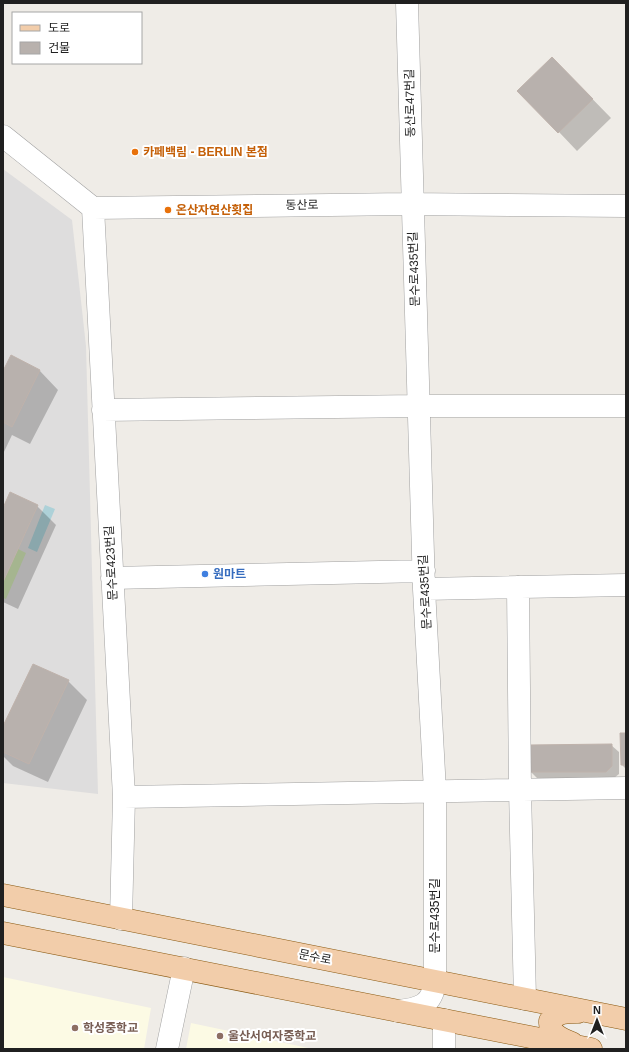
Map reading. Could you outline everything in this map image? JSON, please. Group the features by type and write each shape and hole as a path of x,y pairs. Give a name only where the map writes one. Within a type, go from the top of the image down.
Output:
{"main road":[{"name":"문수로","path":"3,895 626,1019"},
{"path":"3,933 591,1049"},
{"path":"591,1049 558,1037 550,1030 550,1021 556,1015 566,1012 600,1014"}],"street":[{"name":"동산로47번길","path":"407,3 412,204"},
{"path":"3,136 93,208"},
{"name":"동산로","path":"93,208 412,204 626,206"},
{"name":"문수로435번길","path":"398,1011 413,1009 425,1004 433,994 436,981 436,791 424,580 412,204"},
{"name":"문수로423번길","path":"93,208 124,797 121,919"},
{"path":"103,410 419,406 626,406"},
{"path":"112,578 424,580 518,587 626,585"},
{"path":"518,587 520,790 525,999"},
{"path":"124,797 626,788"},
{"path":"167,1049 184,968"},
{"path":"444,1020 444,1049"}],"shaded area":[{"path":"3,169 72,220 86,346 98,794 3,783"},
{"name":"학성중학교","path":"3,977 151,1008 144,1049 3,1049"},
{"name":"울산서여자중학교","path":"191,1023 313,1049 186,1049"}],"green space":[{"path":"18,549 26,553 6,599 3,598 3,582"}],"water":[{"path":"45,505 55,509 37,552 28,548"}],"building":[{"path":"552,57 593,99 558,133 517,91"},
{"path":"11,355 40,370 12,427 3,422 3,371"},
{"path":"10,492 38,505 3,582 3,508"},
{"path":"33,664 69,680 29,764 3,752 3,726"},
{"path":"620,733 626,733 626,765 621,765"},
{"path":"612,744 612,766 606,772 530,772 529,745"}],"place":[{"name":"카페백림 - BERLIN 본점","path":"135,152"},
{"name":"온산자연산횟집","path":"168,210"},
{"name":"원마트","path":"205,574"},
{"name":"학성중학교","path":"75,1028"},
{"name":"울산서여자중학교","path":"220,1036"}]}
